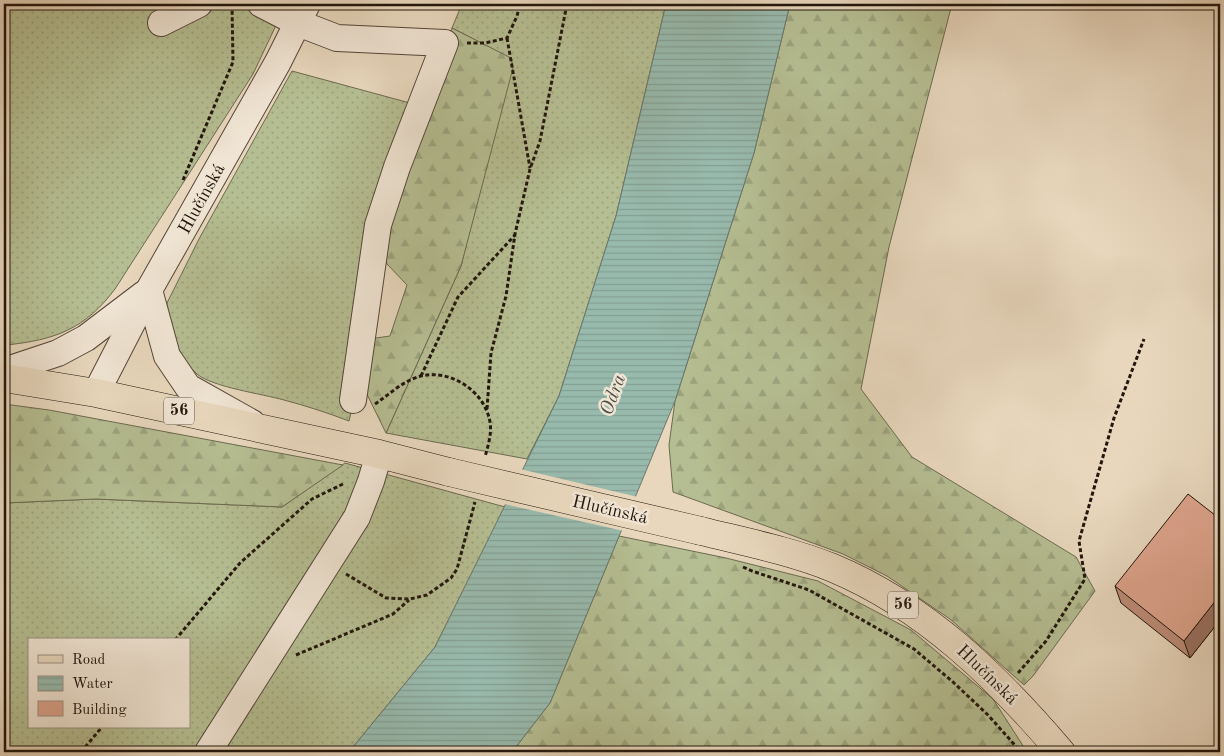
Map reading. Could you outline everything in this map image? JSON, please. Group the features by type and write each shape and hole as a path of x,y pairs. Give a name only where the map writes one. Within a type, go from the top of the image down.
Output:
{"main road":[{"name":"Hlučínská","path":"4,378 96,393 379,454 766,547 832,568 906,607 930,624 971,657 1005,689 1061,752"}],"street":[{"path":"161,23 199,4"},
{"path":"261,4 302,13 337,38 445,43 378,225 353,400"},
{"name":"Hlučínská","path":"96,393 149,290 251,112 302,13"},
{"path":"4,371 58,353 86,338 149,290 167,356 188,387 263,429"},
{"path":"208,752 357,517 371,482 379,454"}],"path":[{"path":"181,185 233,62 232,4"},
{"path":"520,4 507,38 530,169"},
{"path":"487,409 491,353 506,296 515,234 530,169 540,140 567,4"},
{"path":"445,43 485,43 507,38"},
{"path":"421,376 458,297 515,234"},
{"path":"1005,689 1046,641 1085,579 1079,540 1114,418 1144,339"},
{"path":"177,638 240,563 312,499 347,482 371,482"},
{"path":"737,563 752,571 809,590 914,649 988,715 1021,752"},
{"path":"296,655 392,614 410,599"},
{"path":"81,752 101,728"}],"green space":[{"path":"4,4 286,4 253,74 115,289 104,303 80,323 54,336 6,345 4,345"},
{"path":"462,4 666,4 616,216 559,396 527,459 386,433 461,266 512,59 452,28"},
{"path":"790,4 952,4 889,247 861,389 912,457 1076,557 1095,591 1033,676 1024,685 950,619 887,576 843,554 673,492 669,445 675,401 754,153"},
{"path":"452,28 511,58 513,68 461,266 386,433 357,374 362,340 390,336 407,285 387,264 378,225 397,167"},
{"path":"292,71 421,106 349,421 301,405 204,379 184,359 174,341 168,322 167,303 199,239"},
{"path":"4,404 49,410 343,465 282,507 96,499 4,503"},
{"path":"345,463 505,507 435,647 349,752 4,752 4,503 95,499 282,507"},
{"path":"619,536 726,558 818,581 911,630 993,699 1027,752 512,752 550,703"}],"water":[{"name":"Odra","path":"666,4 790,4 754,153 675,401 550,703 512,752 349,752 435,647 559,396 616,216"}],"pier":[{"path":"520,469 638,497 624,531 504,504"}],"building":[{"path":"1188,494 1220,519 1220,595 1184,641 1115,586"}]}
